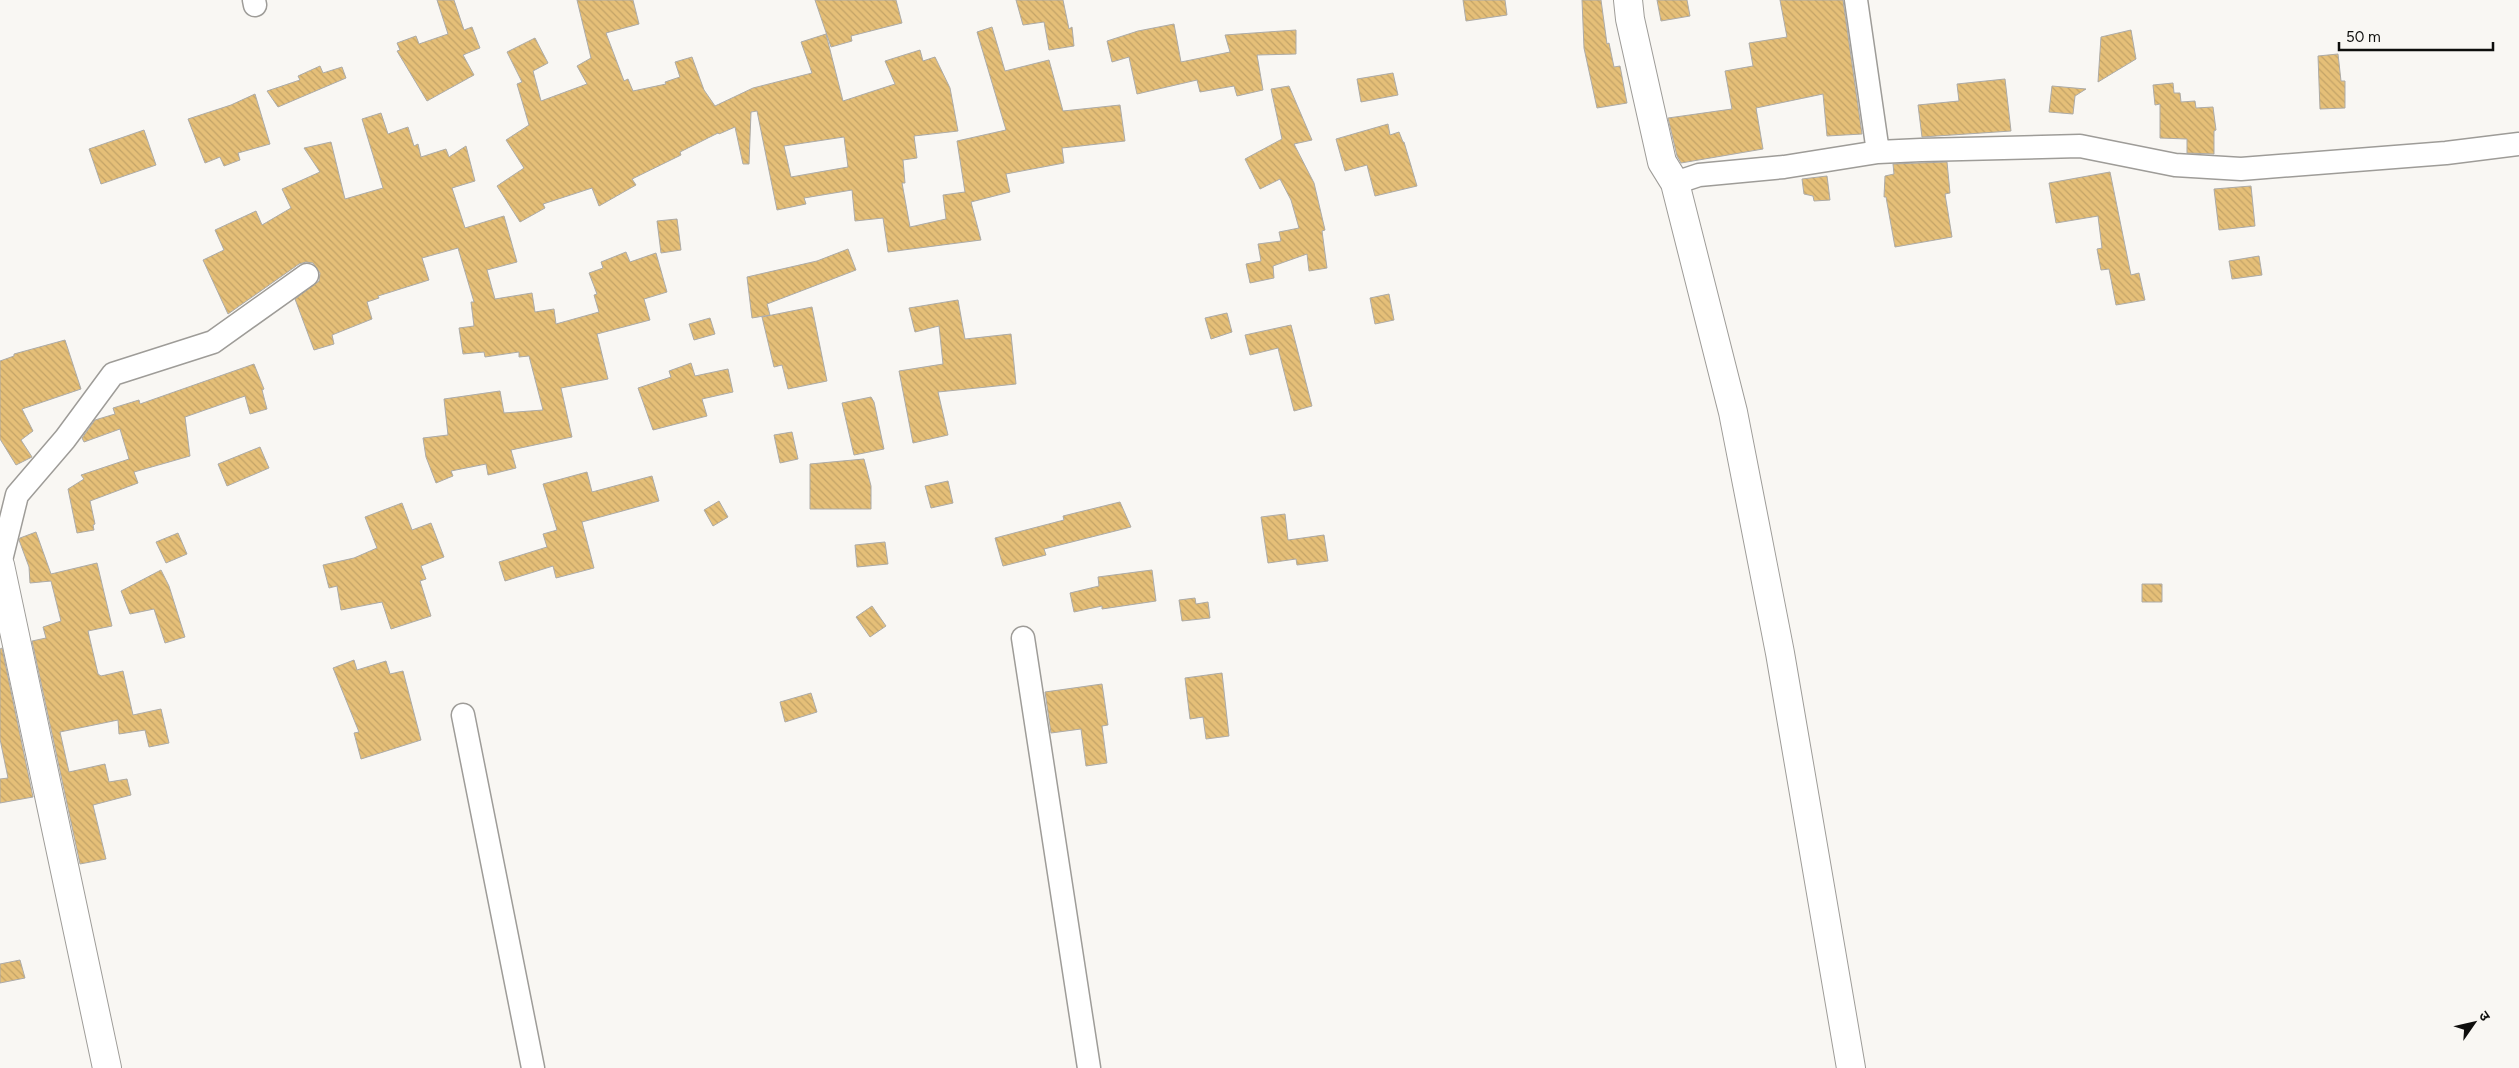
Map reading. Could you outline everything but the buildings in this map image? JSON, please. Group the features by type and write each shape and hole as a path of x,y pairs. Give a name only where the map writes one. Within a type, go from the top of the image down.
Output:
{"street":[{"path":"1628,0 1630,19 1662,162 1676,184 1733,412 1780,653 1851,1068"},
{"path":"1856,0 1878,152"},
{"path":"1676,184 1698,175 1784,167 1878,152 2080,146 2175,165 2242,169 2446,153 2519,144"},
{"path":"107,1068 0,565 17,494 65,439 113,374 213,342 307,275"},
{"path":"1023,638 1089,1068"},
{"path":"463,715 533,1068"}]}
